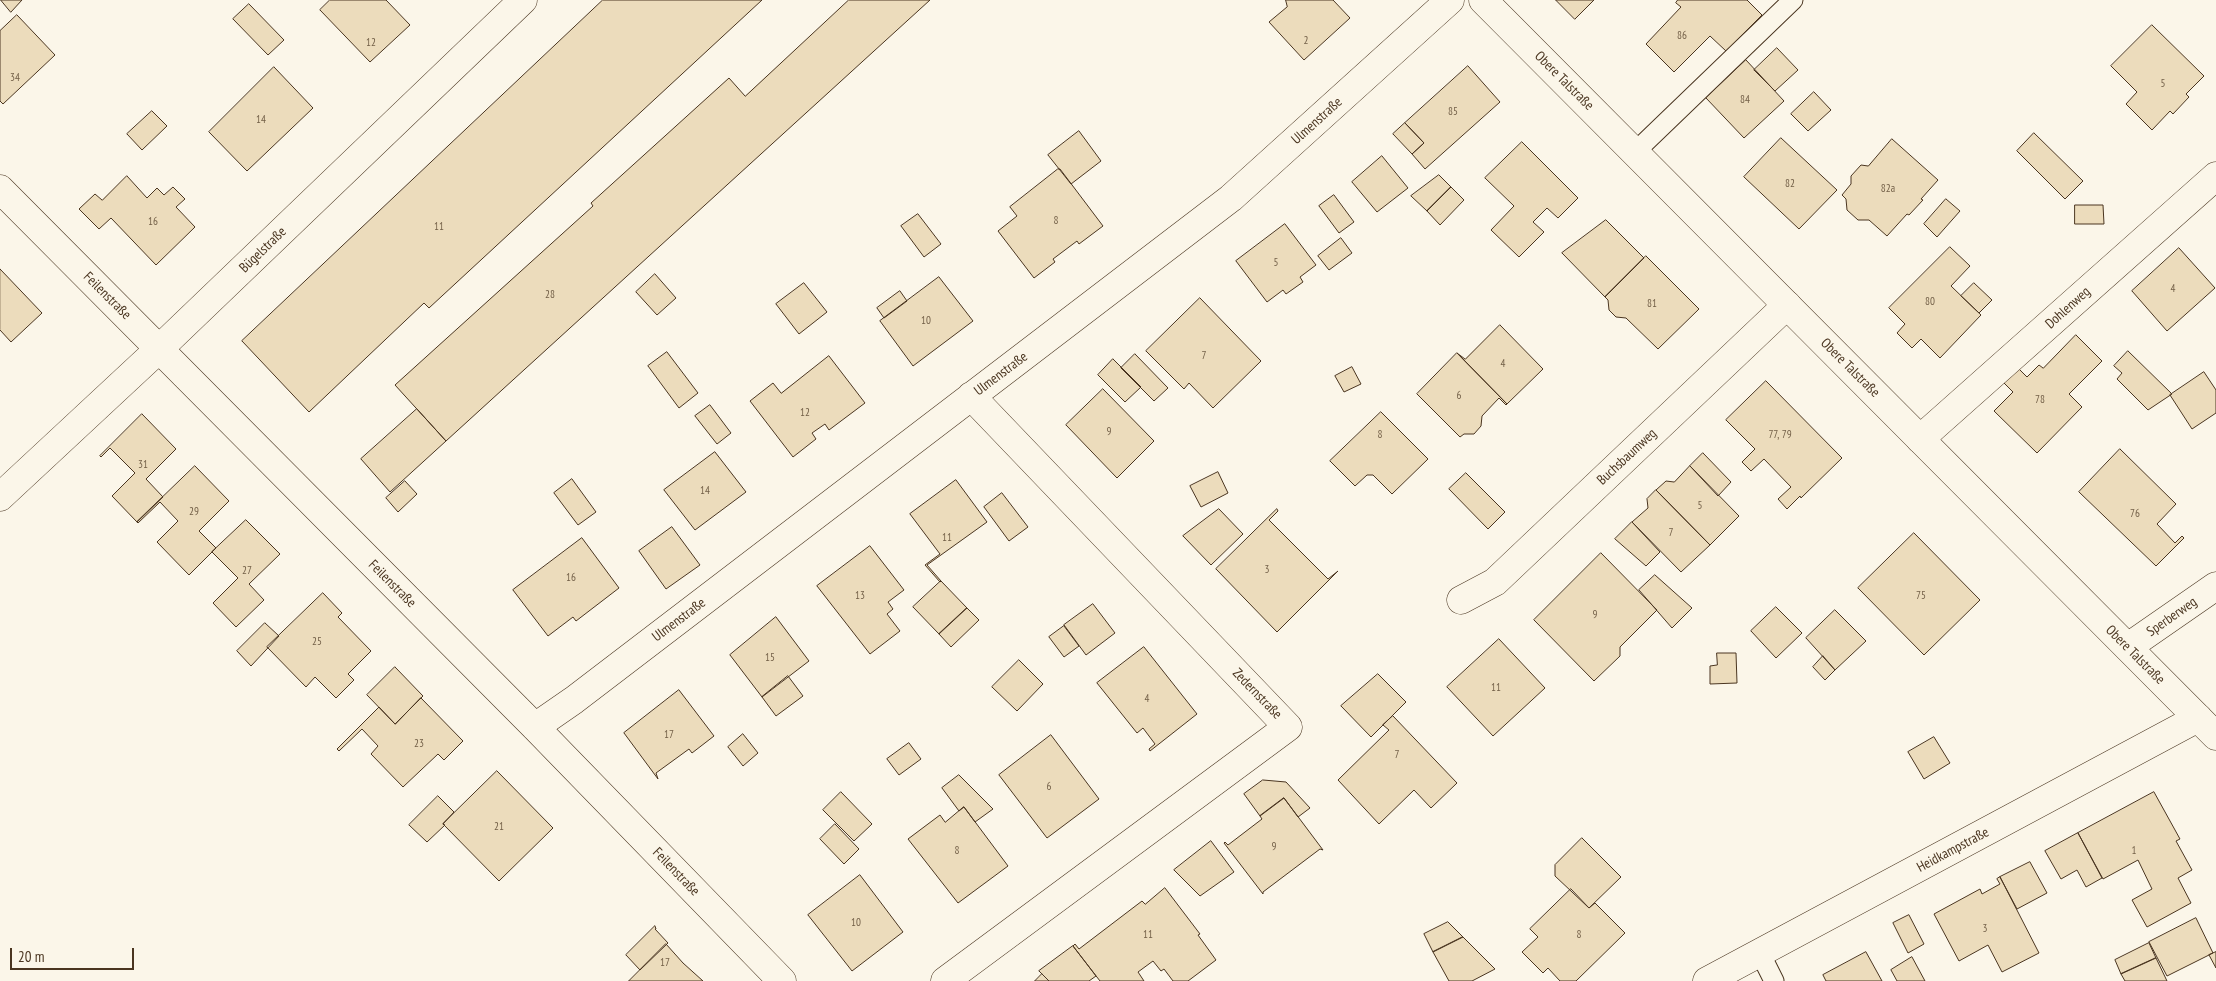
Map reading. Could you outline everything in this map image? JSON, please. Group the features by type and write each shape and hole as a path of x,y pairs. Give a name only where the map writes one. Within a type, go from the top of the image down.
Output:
{"street":[{"name":"Bügelstraße","path":"0,497 159,349 523,0"},
{"name":"Ulmenstraße","path":"535,727 574,700 1232,198 1450,0"},
{"name":"Obere Talstraße","path":"1483,0 2207,727"},
{"name":"Dohlenweg","path":"1920,439 2216,176"},
{"name":"Feilenstraße","path":"0,189 535,727 782,981"},
{"name":"Buchsbaumweg","path":"1461,600 1495,582 1787,305"},
{"name":"Zedernstraße","path":"945,981 1288,727 971,396"},
{"name":"Sperberweg","path":"2128,647 2216,586"},
{"name":"Heidkampstraße","path":"1707,981 2207,727"}],"lane":[{"path":"1634,152 1793,0"},
{"path":"1760,953 1774,981"}],"building":[{"path":"1,0 22,0 11,12"},
{"path":"330,0 386,0 410,25 370,62 320,10"},
{"path":"603,0 762,0 429,308 424,303 309,412 242,341"},
{"path":"849,0 930,0 446,441 395,385 593,206 591,203 729,78 745,96"},
{"path":"1286,0 1333,0 1350,18 1304,60 1269,22 1287,7"},
{"path":"1556,0 1594,0 1575,19"},
{"path":"1678,0 1747,0 1762,15 1726,51 1710,36 1674,72 1646,44 1681,7 1676,3"},
{"path":"249,4 284,40 268,55 233,19"},
{"path":"17,15 55,55 3,104 0,101 0,31"},
{"path":"2152,25 2204,76 2186,94 2189,97 2173,114 2170,111 2152,130 2126,104 2137,92 2111,66"},
{"path":"1777,48 1798,70 1775,91 1754,70"},
{"path":"1746,60 1784,101 1744,138 1706,98"},
{"path":"1468,66 1500,102 1425,169 1412,154 1424,143 1405,123"},
{"path":"274,67 313,108 247,171 209,132"},
{"path":"1814,92 1831,110 1808,131 1791,114"},
{"path":"152,111 167,126 142,150 127,134"},
{"path":"1405,123 1424,143 1412,154 1393,134"},
{"path":"1079,131 1101,161 1071,184 1048,155"},
{"path":"2034,133 2083,181 2065,199 2017,151"},
{"path":"1781,138 1837,190 1799,229 1744,177"},
{"path":"1892,139 1938,180 1921,199 1923,200 1887,236 1869,220 1858,220 1847,210 1846,199 1842,195 1851,184 1851,176 1861,165 1868,166"},
{"path":"1522,142 1578,198 1558,218 1547,208 1533,222 1544,232 1519,257 1491,230 1514,206 1485,178"},
{"path":"1382,156 1408,188 1377,212 1352,182"},
{"path":"1060,169 1103,226 1079,244 1077,241 1053,259 1055,262 1034,278 998,231 1017,216 1010,207"},
{"path":"1439,175 1451,187 1427,211 1411,196"},
{"path":"127,176 147,198 157,188 164,195 173,187 185,199 176,207 195,227 156,265 111,218 99,229 79,209 95,194 102,200"},
{"path":"1451,187 1464,200 1440,225 1427,211"},
{"path":"1334,195 1354,222 1339,233 1319,206"},
{"path":"1946,199 1960,211 1937,237 1924,224"},
{"path":"2075,205 2103,205 2104,224 2075,224"},
{"path":"918,214 941,244 924,257 901,226"},
{"path":"1606,220 1644,258 1605,297 1562,253"},
{"path":"1285,224 1316,265 1300,277 1303,282 1286,294 1283,290 1267,302 1236,261"},
{"path":"1341,238 1352,253 1329,270 1318,256"},
{"path":"1950,247 1970,266 1951,286 1981,315 1940,358 1921,339 1912,348 1897,333 1905,324 1889,308"},
{"path":"2179,248 2215,288 2167,331 2132,291"},
{"path":"1646,256 1699,309 1658,349 1626,318 1616,317 1609,310 1608,300 1605,297"},
{"path":"0,269 42,313 11,342 0,330"},
{"path":"655,274 676,298 657,315 636,292"},
{"path":"939,277 973,321 913,366 880,321"},
{"path":"804,283 827,312 799,334 776,304"},
{"path":"1974,283 1992,300 1979,313 1961,296"},
{"path":"900,291 907,301 884,318 877,308"},
{"path":"1200,298 1261,361 1213,408 1189,383 1184,389 1146,351"},
{"path":"1500,325 1543,369 1507,404 1457,353 1465,359"},
{"path":"2076,335 2102,361 2069,394 2082,407 2037,453 1994,411 2013,392 2003,382 2017,367 2027,377 2039,365 2043,368"},
{"path":"2128,351 2172,394 2148,410 2117,379 2122,373 2114,366"},
{"path":"667,352 698,393 679,408 648,366"},
{"path":"1457,353 1507,404 1499,398 1482,416 1481,426 1474,434 1464,434 1460,437 1417,394"},
{"path":"1135,354 1168,388 1154,401 1121,368"},
{"path":"829,356 865,403 829,430 825,424 812,433 816,439 793,457 750,401 773,383 781,393"},
{"path":"1113,359 1141,387 1125,402 1098,375"},
{"path":"1352,367 1361,384 1344,392 1335,376"},
{"path":"2204,372 2216,390 2216,413 2192,429 2170,395"},
{"path":"1766,381 1842,458 1787,509 1778,499 1791,487 1764,459 1751,471 1742,462 1755,449 1726,420"},
{"path":"1103,389 1154,441 1117,478 1066,425"},
{"path":"710,405 731,433 717,444 695,416"},
{"path":"417,409 446,441 390,492 361,459"},
{"path":"1381,412 1428,459 1392,494 1373,475 1367,475 1355,486 1330,461"},
{"path":"142,414 176,449 146,479 163,497 137,522 112,496 135,473 110,448 100,456"},
{"path":"2120,449 2176,504 2157,524 2175,543 2182,536 2184,538 2156,566 2079,492"},
{"path":"715,452 746,492 695,530 664,490"},
{"path":"1703,453 1731,482 1718,496 1690,466"},
{"path":"195,466 229,501 199,531 216,548 189,575 157,542 178,521 160,502 137,522"},
{"path":"1690,466 1739,516 1710,545 1656,490 1666,481 1674,482"},
{"path":"1218,472 1228,493 1201,507 1190,486"},
{"path":"1466,473 1505,512 1488,529 1449,489"},
{"path":"572,479 596,512 578,525 554,493"},
{"path":"956,480 987,522 927,565 940,582 925,565 940,554 910,514"},
{"path":"405,481 417,494 398,512 386,498"},
{"path":"1656,490 1710,545 1681,572 1632,522 1648,508 1647,499"},
{"path":"1002,493 1028,527 1009,541 984,507"},
{"path":"1219,509 1243,534 1211,565 1183,536"},
{"path":"1277,509 1278,511 1269,520 1328,579 1338,571 1277,632 1216,569"},
{"path":"246,520 280,554 249,584 264,600 236,627 213,603 238,578 212,552"},
{"path":"1632,522 1660,552 1646,566 1615,539"},
{"path":"672,527 700,565 666,589 639,551"},
{"path":"1914,533 1980,600 1924,655 1858,588"},
{"path":"582,538 619,588 576,621 573,617 548,636 513,590"},
{"path":"870,546 904,590 888,602 893,609 887,614 900,631 870,654 817,586"},
{"path":"1601,553 1657,610 1620,647 1620,656 1594,681 1534,620"},
{"path":"1655,575 1692,608 1672,628 1639,590"},
{"path":"941,581 967,608 939,634 913,607"},
{"path":"323,593 342,613 338,617 371,651 348,674 354,680 336,698 315,677 306,687 267,647"},
{"path":"1093,604 1115,633 1086,655 1064,625"},
{"path":"1776,607 1802,633 1776,658 1751,631"},
{"path":"967,608 979,620 951,647 939,634"},
{"path":"1835,610 1866,641 1835,670 1806,638"},
{"path":"776,617 809,661 762,697 730,655"},
{"path":"265,623 279,636 251,666 237,651"},
{"path":"1064,626 1079,646 1064,657 1049,637"},
{"path":"1499,639 1545,688 1493,736 1447,687"},
{"path":"1144,647 1197,714 1150,751 1149,749 1155,744 1143,728 1137,733 1097,683"},
{"path":"1717,653 1736,653 1737,683 1710,684 1710,666 1717,665"},
{"path":"1823,656 1835,670 1825,680 1813,667"},
{"path":"1019,660 1043,684 1017,711 992,687"},
{"path":"395,667 423,696 395,724 367,695"},
{"path":"1378,674 1406,702 1371,737 1341,706"},
{"path":"788,676 803,696 776,716 762,697"},
{"path":"679,690 714,736 692,753 689,749 656,773 658,779 624,733"},
{"path":"421,698 463,741 444,760 438,754 403,787 371,754 378,746 362,729 339,751 337,749 379,707 395,724"},
{"path":"1393,716 1457,783 1431,808 1414,790 1379,824 1338,780 1389,730 1383,725"},
{"path":"743,734 758,753 743,766 728,747"},
{"path":"1051,735 1099,799 1047,838 999,775"},
{"path":"1934,737 1950,763 1924,779 1908,752"},
{"path":"909,743 921,759 899,775 887,759"},
{"path":"497,771 553,828 499,881 443,824"},
{"path":"959,775 993,809 975,822 964,807 959,811 942,788"},
{"path":"1263,780 1286,782 1310,808 1298,817 1284,798 1260,816 1244,794"},
{"path":"841,792 872,824 854,841 823,810"},
{"path":"2154,792 2180,839 2176,841 2192,870 2178,878 2191,903 2147,927 2132,900 2152,889 2138,860 2103,879 2078,833"},
{"path":"438,796 454,812 443,824 445,825 427,842 409,825"},
{"path":"1284,798 1323,850 1320,849 1263,892 1263,894 1224,843 1228,845 1262,819 1260,816"},
{"path":"964,807 1008,866 958,903 908,839 940,815 945,822"},
{"path":"835,824 859,849 844,864 820,839"},
{"path":"2078,833 2102,878 2086,887 2077,870 2061,879 2045,851"},
{"path":"1582,838 1621,877 1589,908 1555,876 1555,865"},
{"path":"1211,841 1234,872 1200,896 1174,870"},
{"path":"2030,862 2047,893 2017,909 2000,877"},
{"path":"860,875 903,932 852,971 808,915"},
{"path":"2000,877 2039,953 2002,972 1988,945 1959,961 1934,914 1980,889 1982,894 2000,884 1997,879"},
{"path":"1165,888 1200,934 1198,935 1216,960 1188,981 1173,981 1164,969 1161,971 1153,961 1138,972 1144,981 1100,981 1073,946 1075,944 1079,949 1142,901 1145,904"},
{"path":"1571,889 1589,908 1595,903 1625,933 1576,981 1560,981 1548,968 1543,973 1522,952 1538,937 1530,929"},
{"path":"1909,915 1924,944 1908,953 1893,923"},
{"path":"2196,918 2213,953 2167,976 2149,942"},
{"path":"1448,922 1463,937 1433,952 1424,934"},
{"path":"655,926 655,929 668,943 640,970 626,955"},
{"path":"1463,937 1495,969 1472,981 1449,981 1433,952"},
{"path":"2149,943 2156,958 2121,974 2115,960"},
{"path":"666,944 703,981 629,981"},
{"path":"1073,946 1096,976 1089,981 1049,981 1039,971"},
{"path":"1866,952 1882,981 1826,981 1823,975"},
{"path":"2216,952 2216,968 2209,955"},
{"path":"1912,957 1925,981 1897,981 1891,970"},
{"path":"2156,958 2167,981 2125,981 2121,974"},
{"path":"1042,974 1049,981 1035,981"}]}
